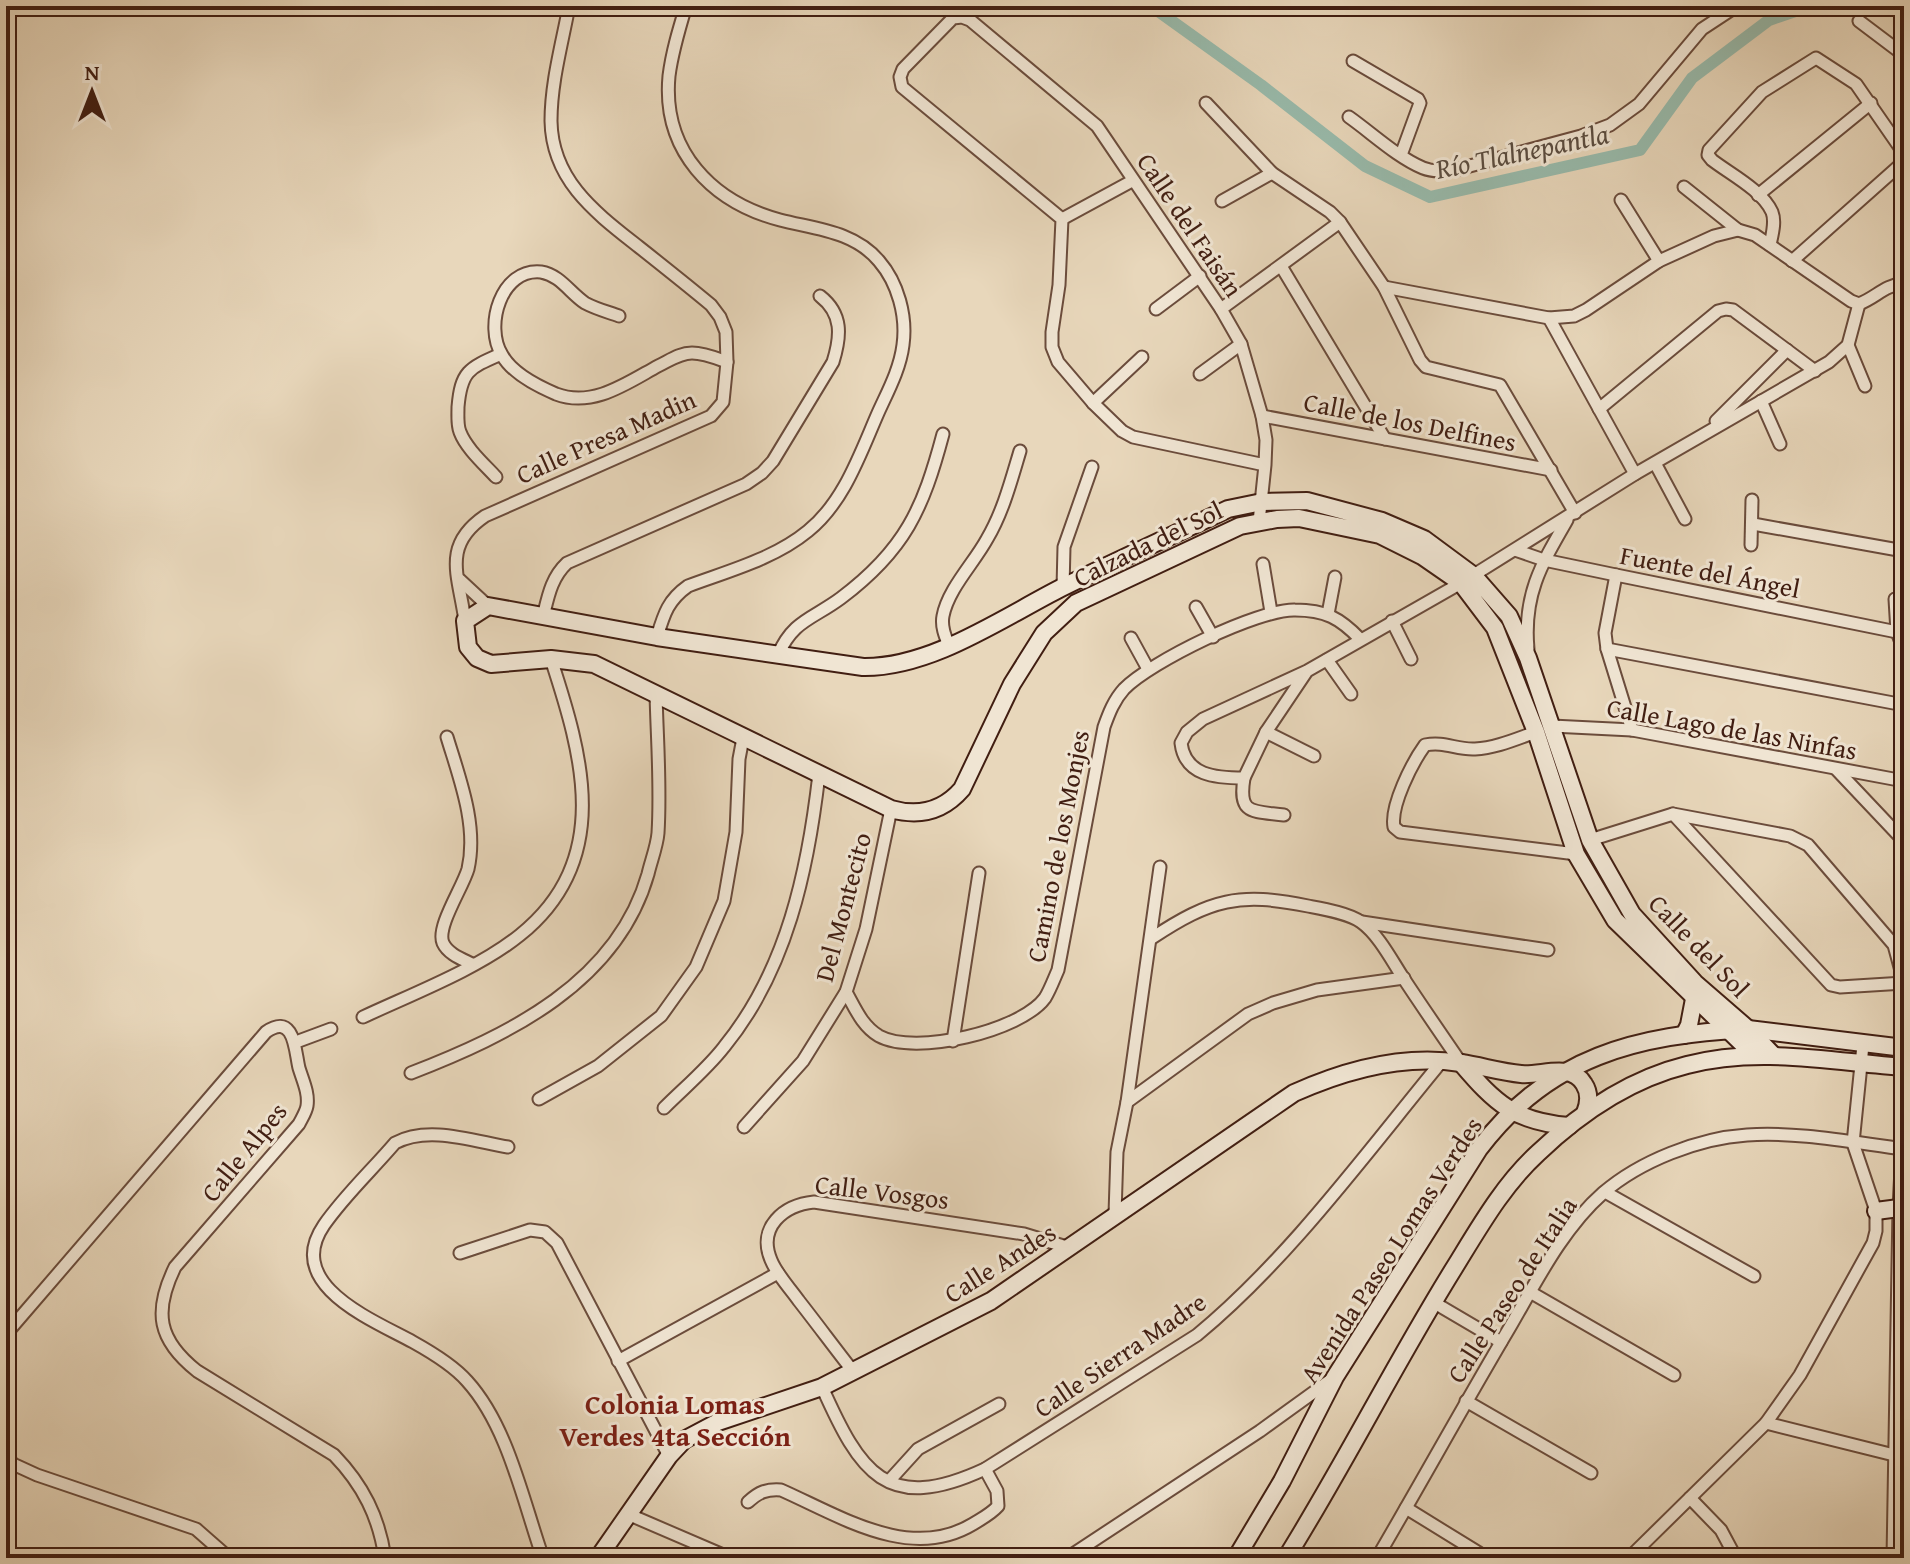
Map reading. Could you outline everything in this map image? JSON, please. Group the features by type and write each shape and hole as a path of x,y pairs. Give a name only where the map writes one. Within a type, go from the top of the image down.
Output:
{"street":[{"name":"Calle Presa Madin","path":"460,580 456,563 458,544 468,528 485,516 711,416 723,402 726,332 720,317 711,305 587,205 569,183 555,155 551,123 554,83 569,6"},
{"path":"657,637 668,603 676,594 688,586 789,545 811,529 830,508 847,483 882,405 899,366 904,342 897,287 878,259 856,242 830,230 741,207 710,184 683,153 671,118 669,79 686,6"},
{"path":"1349,117 1425,169 1455,170 1581,136 1610,125 1639,104 1702,29 1737,6"},
{"name":"Calle del Faisán","path":"1062,219 902,87 900,77 903,69 953,18 970,20 1097,126 1221,309 1241,344 1262,416 1266,440 1259,522"},
{"path":"1859,21 1904,55"},
{"path":"1770,245 1772,211 1758,195 1712,160 1709,150 1762,92 1816,58 1856,84 1901,149 1903,157 1900,165 1792,261"},
{"path":"1353,61 1418,99 1420,103 1401,155"},
{"path":"1206,103 1272,173 1340,222 1384,287 1426,367 1500,385 1551,470 1572,515"},
{"path":"1758,195 1871,103"},
{"path":"1222,201 1272,173"},
{"path":"1132,181 1062,219 1059,285 1052,332 1052,347 1058,362 1093,403 1122,431 1133,437 1265,465"},
{"path":"1684,187 1738,230 1755,235 1859,304"},
{"path":"1621,200 1659,261"},
{"path":"1221,309 1340,222"},
{"path":"1384,287 1549,318 1574,316 1659,261 1714,236 1738,230"},
{"path":"1281,266 1385,439"},
{"path":"619,316 589,305 557,278 542,272 526,273 511,281 502,295 496,340 501,354 512,368 557,394 577,398 597,396 617,389 676,356 691,353 727,362"},
{"path":"1156,309 1200,276"},
{"path":"1859,304 1882,289 1904,283"},
{"path":"543,617 551,585 567,563 746,484 773,461 833,362 839,324 832,306 820,296"},
{"path":"1244,778 1206,775 1192,768 1182,754 1181,743 1187,732 1203,719 1307,671 1468,579 1635,474 1815,371 1848,345 1859,304"},
{"path":"1599,409 1718,311 1726,309 1733,310 1815,371"},
{"path":"1549,318 1635,474"},
{"path":"1200,374 1241,344"},
{"path":"1848,345 1865,386"},
{"path":"1704,433 1787,350"},
{"path":"496,477 464,440 459,432 458,420 463,377 477,365 501,354"},
{"path":"1093,403 1142,357"},
{"path":"1761,401 1780,444"},
{"name":"Calle de los Delfines","path":"1262,416 1551,470"},
{"path":"778,655 789,632 839,600 870,575 896,546 930,486 943,434"},
{"path":"949,646 943,631 943,616 1001,512 1020,451"},
{"path":"1655,463 1685,519"},
{"path":"1063,588 1064,547 1092,467"},
{"path":"1751,545 1752,500"},
{"name":"Calzada del Sol","path":"488,606 657,637 886,668 949,646 1228,509 1262,502 1307,501 1382,521 1424,539 1509,616 1528,658 1544,729"},
{"path":"1528,658 1526,628 1532,584 1572,515"},
{"name":"Calzada del Sol","path":"460,580 468,647 477,658 491,664 551,659 594,664 903,813 939,809 962,789 1012,684 1044,633 1076,603 1224,532 1259,522 1299,518 1380,535 1468,579 1544,729"},
{"path":"1753,524 1902,547"},
{"name":"Fuente del Ángel","path":"1515,550 1544,560 1897,632"},
{"path":"1263,564 1271,612"},
{"path":"1616,575 1605,633 1632,730"},
{"path":"1335,577 1328,614 1344,621 1360,639"},
{"path":"460,580 488,606 465,621"},
{"path":"1895,599 1897,632 1904,650"},
{"path":"1196,607 1213,637"},
{"name":"Camino de los Monjes","path":"846,992 864,1025 880,1037 907,1045 953,1041 1020,1018 1044,999 1058,970 1110,708 1124,690 1148,669 1213,637 1271,612 1296,610 1328,614"},
{"path":"1392,621 1411,659"},
{"path":"1131,638 1148,669"},
{"path":"1607,649 1904,705"},
{"path":"363,1017 472,964 520,935 552,902 574,862 583,828 583,794 575,745 551,659"},
{"path":"1327,660 1351,694"},
{"path":"1284,815 1250,811 1243,804 1241,796 1244,778 1266,732 1307,671"},
{"path":"411,1073 467,1051 553,1003 601,962 640,902 658,835 656,693"},
{"path":"1544,729 1495,746 1472,749 1440,742 1425,745 1416,758 1392,816 1394,827 1400,832 1576,854"},
{"name":"Calle Lago de las Ninfas","path":"1544,729 1632,730 1904,781"},
{"name":"Calle del Sol","path":"1544,729 1590,840 1632,914 1695,983 1774,1056"},
{"name":"Calle del Sol","path":"1544,729 1576,854 1615,920 1755,1056"},
{"path":"1266,732 1314,756"},
{"path":"447,737 465,798 470,837 468,867 442,929 442,943 451,954 472,964"},
{"path":"539,1099 598,1066 661,1016 696,967 724,901 736,832 739,759 743,738"},
{"path":"1835,769 1904,841"},
{"path":"664,1108 724,1047 769,979 793,916 819,774"},
{"name":"Del Montecito","path":"744,1127 803,1061 846,992 866,929 891,809"},
{"path":"1590,840 1673,814 1790,836 1808,845 1894,945 1904,983 1831,985 1673,814"},
{"path":"1115,1214 1117,1152 1152,938 1160,867"},
{"path":"953,1041 979,873"},
{"path":"1152,938 1188,914 1217,903 1243,898 1278,900 1320,908 1361,922 1548,950"},
{"path":"1361,922 1404,978 1461,1063 1481,1086 1511,1112 1539,1122 1569,1126"},
{"path":"1127,1102 1248,1014 1317,990 1404,978"},
{"path":"1684,1035 1694,999"},
{"path":"6,1334 266,1032 276,1026 284,1028 296,1042 331,1029"},
{"name":"Avenida Paseo Lomas Verdes","path":"1236,1558 1293,1461 1335,1377 1479,1149 1533,1091 1562,1071 1598,1055 1637,1043 1684,1035 1748,1029 1904,1048"},
{"path":"1795,1057 1798,1036"},
{"name":"Calle Alpes","path":"296,1042 307,1094 307,1109 299,1124 175,1267 165,1287 165,1336 177,1355 197,1371 334,1455 352,1473 368,1498 381,1532 385,1558"},
{"path":"1629,1558 1766,1423 1800,1375 1873,1243 1876,1211 1853,1143 1863,1045"},
{"path":"1286,1558 1433,1302 1489,1213 1536,1154 1585,1113 1624,1090 1686,1065 1774,1056 1904,1067"},
{"name":"Calle Andes","path":"598,1558 669,1456 684,1440 701,1429 822,1387 991,1301 1294,1093 1356,1069 1401,1063 1442,1061 1527,1075 1562,1071"},
{"name":"Calle Sierra Madre","path":"822,1387 856,1455 876,1475 917,1488 949,1485 985,1469 1197,1335 1228,1309 1287,1247 1442,1061"},
{"path":"1562,1071 1576,1075 1586,1086 1589,1099 1585,1113"},
{"path":"1893,1558 1899,1208 1904,1112"},
{"path":"508,1147 425,1134 410,1135 395,1143 323,1226 314,1245 315,1262 320,1279 332,1294 357,1313 416,1343 466,1380 499,1430 543,1558"},
{"name":"Calle Paseo de Italia","path":"1377,1558 1530,1292 1569,1233 1605,1192 1666,1157 1727,1138 1766,1135 1903,1149"},
{"path":"1605,1192 1754,1276"},
{"name":"Calle Vosgos","path":"852,1370 770,1259 768,1233 773,1220 781,1213 798,1204 814,1202 1024,1234 1070,1248"},
{"path":"1876,1211 1899,1208"},
{"path":"460,1253 530,1230 545,1232 557,1243 669,1456"},
{"path":"618,1361 778,1273"},
{"path":"1530,1292 1674,1375"},
{"path":"1433,1302 1501,1342"},
{"path":"1067,1558 1260,1431 1335,1377"},
{"path":"1466,1401 1591,1473"},
{"path":"889,1481 918,1449 999,1404"},
{"path":"1766,1423 1894,1455"},
{"path":"6,1456 13,1464 37,1475 196,1529 229,1558"},
{"path":"748,1502 759,1492 781,1490 884,1535 916,1540 940,1539 954,1535 998,1506 997,1491 985,1469"},
{"path":"1690,1498 1721,1530 1736,1558"},
{"path":"1406,1508 1479,1553"},
{"path":"630,1515 730,1558"}],"waterway":[{"name":"Río Tlalnepantla","path":"1151,6 1261,85 1365,166 1430,197 1640,150 1692,78 1769,20 1810,6"}],"district":[{"name":"Colonia Lomas Verdes 4ta Sección","path":"675,1420"}]}
